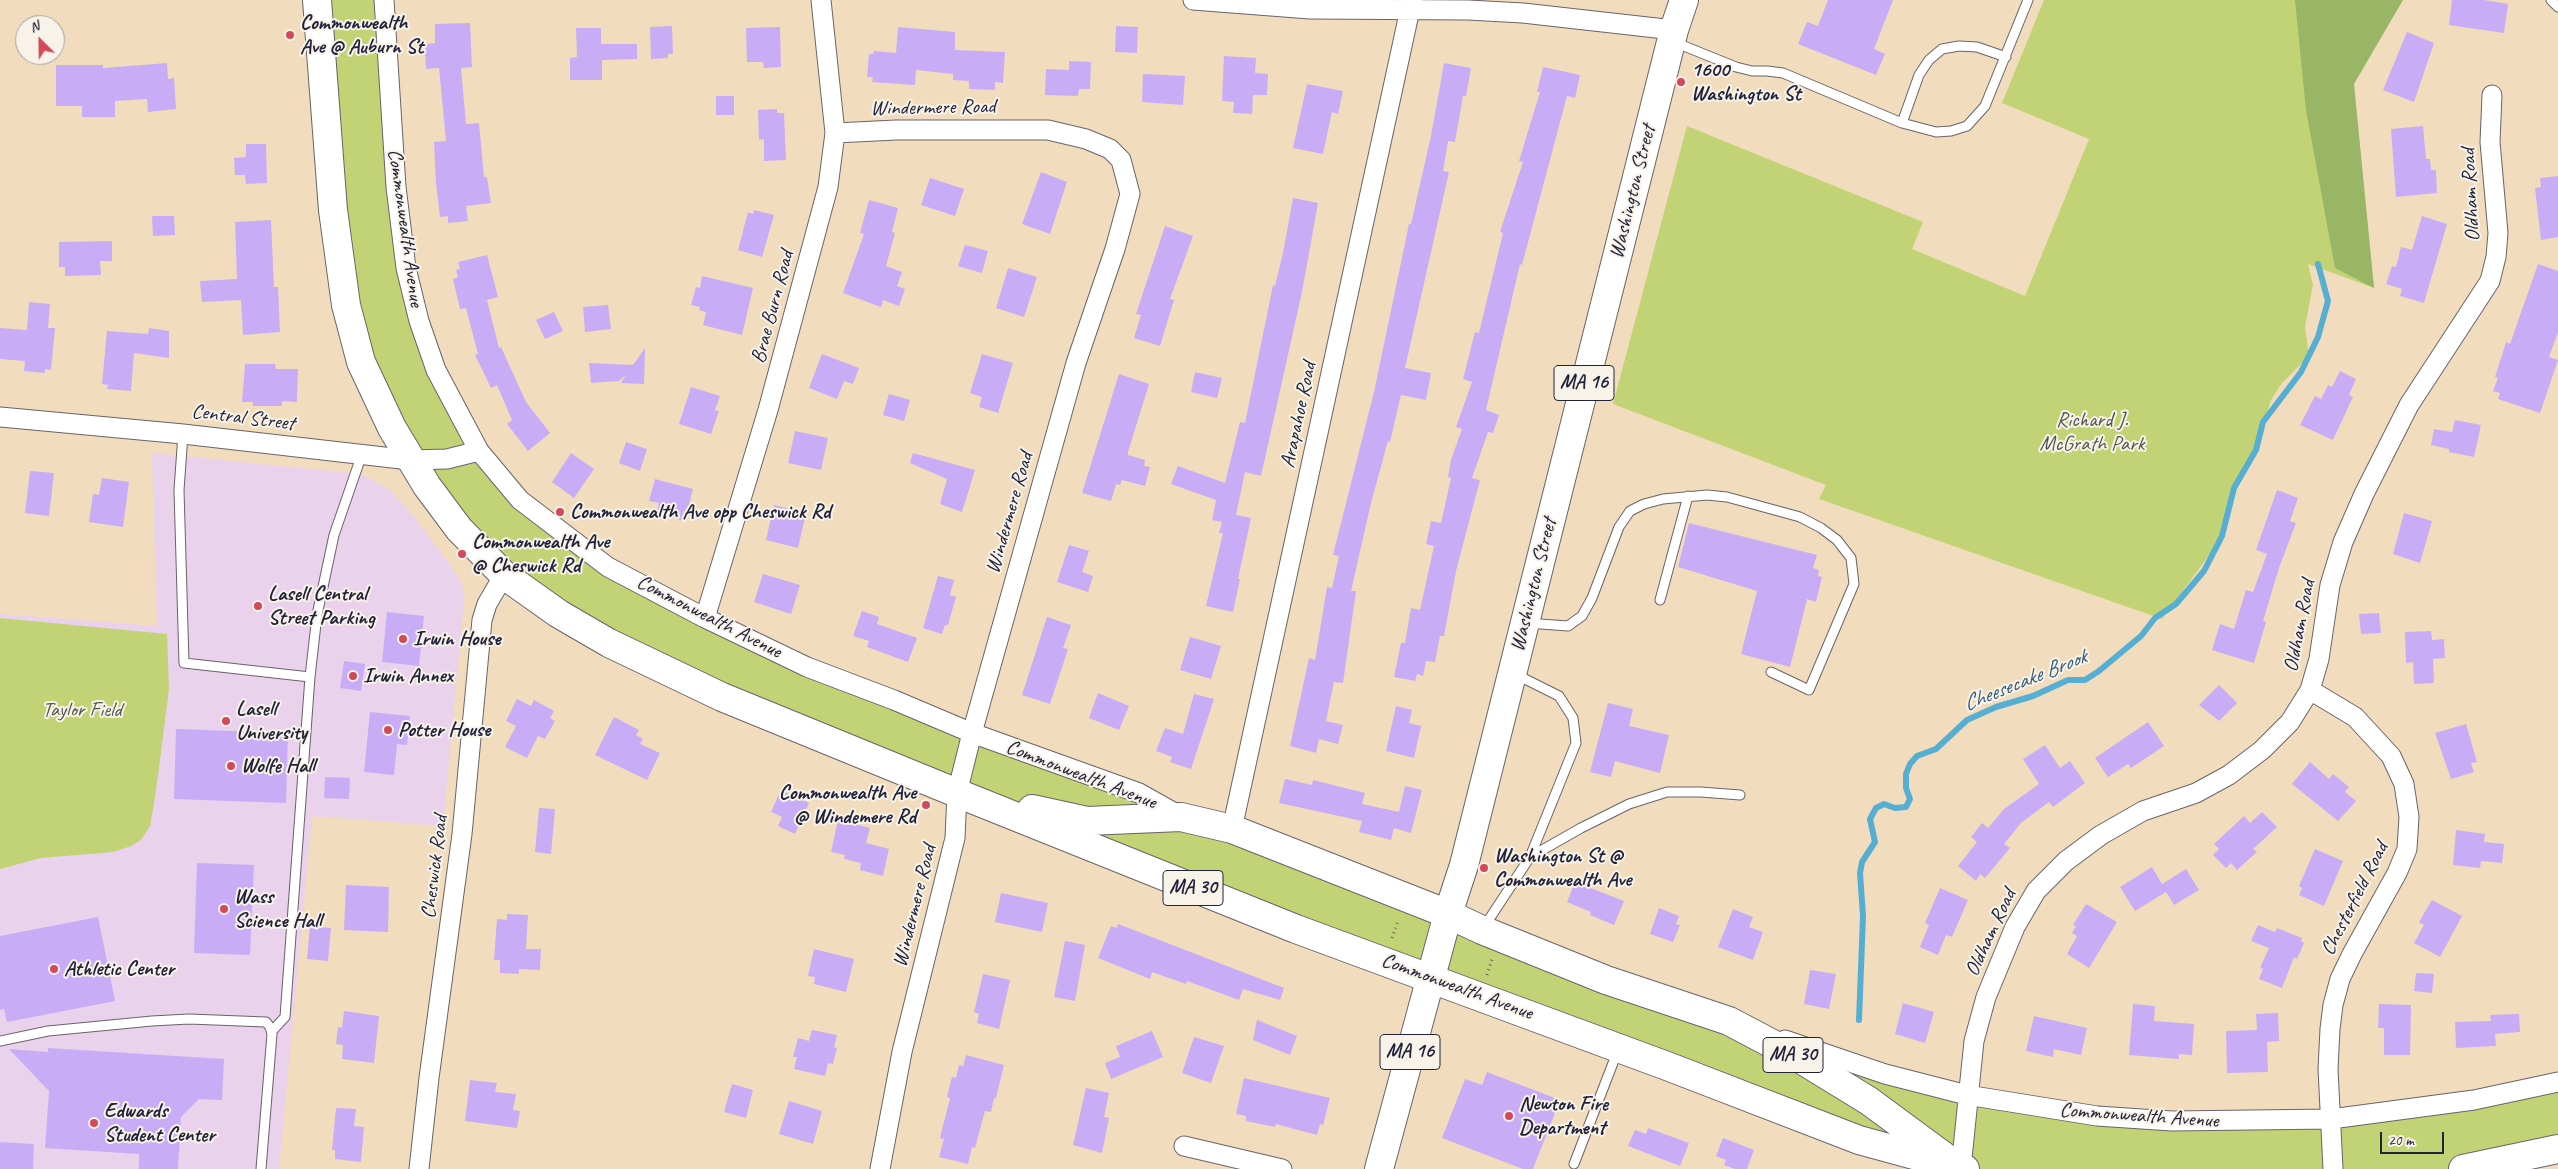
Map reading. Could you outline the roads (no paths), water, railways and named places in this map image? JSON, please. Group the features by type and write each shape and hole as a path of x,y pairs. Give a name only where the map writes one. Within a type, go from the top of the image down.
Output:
{"main road":[{"name":"Commonwealth Avenue","path":"316,0 333,210 346,305 361,362 373,391 410,460 459,528 504,575 559,614 618,648 722,696 957,793 1287,925 1431,977 1860,1140 1965,1169"},
{"name":"Washington Street","path":"1379,1169 1448,914 1464,865 1672,36 1684,0"},
{"name":"Commonwealth Avenue","path":"957,793 1086,821 1181,817 1232,830 1448,914 1482,930 1606,980 1729,1021 1806,1063 1869,1101 1960,1169"},
{"path":"2463,1169 2558,1149"}],"street":[{"name":"Commonwealth Avenue","path":"384,0 389,111 406,268 419,321 436,370 480,451 520,500 608,566 705,618 807,667 894,700 972,733 1139,793 1181,817"},
{"name":"Brae Burn Road","path":"705,618 791,328 828,187 835,134 821,0"},
{"path":"1192,0 1310,9 1411,5 1523,13 1672,36"},
{"name":"Arapahoe Road","path":"1232,830 1411,5"},
{"name":"Oldham Road","path":"1960,1169 1974,1041 1986,997 2015,928 2036,891 2066,861 2101,835 2144,811 2196,793 2230,775 2262,750 2290,722 2310,690 2319,658 2330,585 2343,542 2364,494 2409,405 2490,281 2496,257 2498,233 2490,142 2492,95"},
{"name":"Windermere Road","path":"835,134 896,130 1048,130 1086,139 1110,149 1121,160 1130,194 1115,249 1076,363 972,733 957,793 955,838 902,1052 880,1169"},
{"name":"Central Street","path":"0,417 183,434 410,460 447,459 480,451"},
{"name":"Cheswick Road","path":"419,1169 430,1068 462,834 482,620 487,604 504,575"},
{"name":"Chesterfield Road","path":"2310,690 2355,717 2390,756 2404,784 2409,818 2407,849 2397,873 2340,979 2333,1005 2328,1069 2332,1169"},
{"name":"Commonwealth Avenue","path":"1729,1021 1885,1074 1967,1095 2106,1117 2172,1121 2331,1119 2474,1100 2558,1082"},
{"path":"1184,1146 1282,1169"}],"lane":[{"path":"1672,36 1736,67 1752,72 1783,73 1902,122 1936,132 1951,131 1968,126 1985,106 2028,0"},
{"path":"2551,0 2558,7"},
{"path":"1902,122 1920,75 1929,60 1942,50 1959,46 1977,47 2006,57"},
{"path":"183,434 179,490 184,663 310,676"},
{"path":"272,1031 285,1017 310,676 317,615 334,535 362,454"},
{"path":"1524,623 1568,626 1582,616 1592,598 1619,527 1630,511 1644,504 1688,496 1727,497 1800,517 1821,528 1837,540 1851,558 1854,584 1809,690 1772,672"},
{"path":"1660,600 1688,496"},
{"path":"1482,930 1530,857 1576,743 1572,718 1559,696 1512,672"},
{"path":"1530,857 1628,804 1667,792 1701,792 1740,796"},
{"path":"0,1041 71,1028 189,1020 259,1020 266,1022 272,1031 261,1169"},
{"path":"1574,1164 1619,1048"}],"waterway":[{"name":"Cheesecake Brook","path":"1859,1020 1863,916 1860,873 1862,862 1875,842 1870,819 1876,808 1884,804 1895,808 1906,807 1910,799 1906,788 1906,774 1910,764 1917,756 1936,749 1967,720 1996,707 2033,696 2068,680 2085,680 2099,671 2141,636 2155,618 2176,604 2204,571 2222,536 2234,488 2256,450 2263,422 2301,372 2318,337 2328,301 2318,264"}],"place":[{"name":"Commonwealth Ave @ Auburn St","path":"290,35"},
{"name":"1600 Washington St","path":"1681,82"},
{"name":"Commonwealth Ave opp Cheswick Rd","path":"560,512"},
{"name":"Commonwealth Ave @ Cheswick Rd","path":"462,554"},
{"name":"Lasell Central Street Parking","path":"258,606"},
{"name":"Irwin House","path":"403,639"},
{"name":"Irwin Annex","path":"353,676"},
{"name":"Lasell University","path":"226,721"},
{"name":"Potter House","path":"388,730"},
{"name":"Wolfe Hall","path":"231,766"},
{"name":"Commonwealth Ave @ Windemere Rd","path":"926,805"},
{"name":"Washington St @ Commonwealth Ave","path":"1484,868"},
{"name":"Wass Science Hall","path":"224,909"},
{"name":"Athletic Center","path":"54,969"},
{"name":"Newton Fire Department","path":"1509,1116"},
{"name":"Edwards Student Center","path":"94,1123"}],"park label":[{"name":"Richard J. McGrath Park","path":"2092,432"},
{"name":"Taylor Field","path":"82,710"}]}
